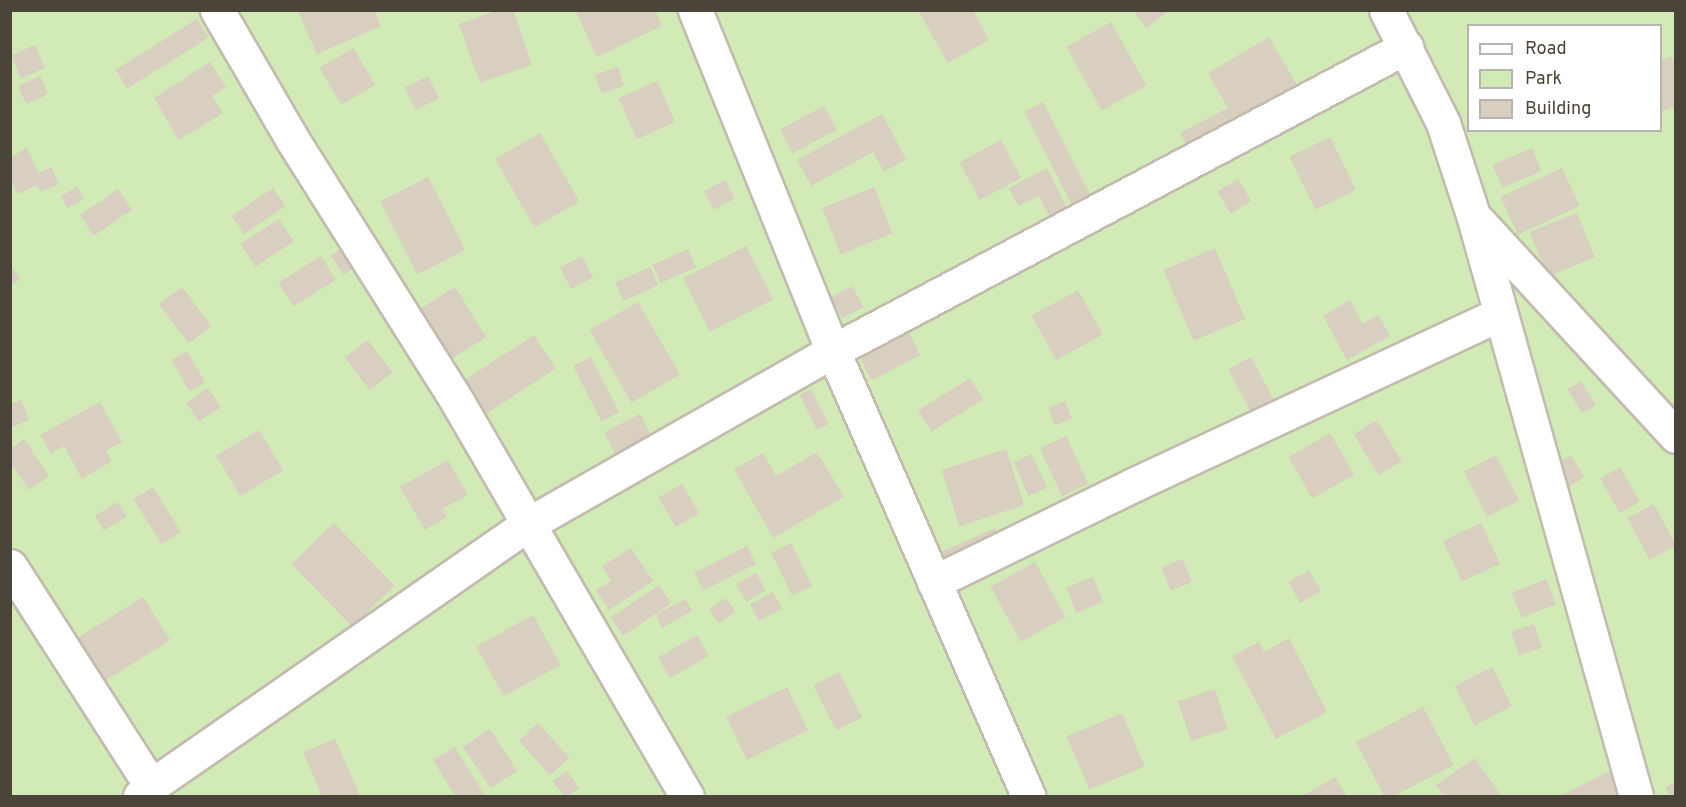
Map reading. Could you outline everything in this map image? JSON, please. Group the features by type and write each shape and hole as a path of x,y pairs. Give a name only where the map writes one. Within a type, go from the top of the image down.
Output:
{"street":[{"path":"217,10 292,139 458,403 530,523 591,635 687,796"},
{"path":"695,10 833,351 1028,796"},
{"path":"1386,10 1443,123 1474,218 1636,796"},
{"path":"10,566 145,791 530,523 833,351 1406,47"},
{"path":"1474,218 1676,436"},
{"path":"934,582 1145,479 1500,314"}],"green space":[{"path":"11,11 1675,11 1675,796 11,796"}],"building":[{"path":"297,10 374,10 381,26 317,54"},
{"path":"499,10 513,10 532,65 480,83 459,24"},
{"path":"575,10 655,10 662,26 597,57"},
{"path":"922,10 973,10 989,40 948,63 919,12"},
{"path":"1133,10 1170,10 1146,28"},
{"path":"197,19 209,38 127,89 116,70"},
{"path":"1111,22 1146,86 1102,111 1066,47"},
{"path":"1269,37 1300,90 1238,126 1231,113 1237,126 1190,150 1180,133 1228,108 1208,73"},
{"path":"35,45 45,68 21,78 11,55"},
{"path":"353,48 375,85 342,105 320,68"},
{"path":"1671,56 1676,69 1676,106 1662,111 1662,59"},
{"path":"210,62 226,87 212,96 223,113 179,140 154,98"},
{"path":"618,67 624,86 601,93 595,74"},
{"path":"40,76 48,94 26,104 18,86"},
{"path":"428,76 439,98 416,110 405,87"},
{"path":"657,81 675,122 637,139 619,98"},
{"path":"1043,102 1094,203 1076,212 1024,112"},
{"path":"824,106 837,130 793,153 780,129"},
{"path":"882,114 906,159 884,172 873,152 811,186 797,160"},
{"path":"540,133 580,201 534,227 495,159"},
{"path":"1330,137 1356,190 1315,210 1290,157"},
{"path":"1001,140 1021,178 980,200 960,162"},
{"path":"27,148 39,173 51,167 59,184 41,192 37,185 18,194 10,180 10,157"},
{"path":"1532,148 1542,171 1502,188 1492,165"},
{"path":"1047,168 1072,218 1054,226 1039,196 1018,206 1009,188"},
{"path":"1562,168 1580,206 1518,235 1500,197"},
{"path":"428,177 465,250 417,275 380,202"},
{"path":"1238,179 1251,201 1231,214 1217,191"},
{"path":"725,180 735,199 714,210 704,191"},
{"path":"77,187 84,199 68,209 61,196"},
{"path":"874,187 893,233 841,254 822,208"},
{"path":"273,188 285,206 244,234 232,216"},
{"path":"118,189 132,210 94,235 80,215"},
{"path":"1577,213 1595,258 1548,277 1530,232"},
{"path":"279,219 294,242 255,267 240,244"},
{"path":"348,244 361,263 343,275 331,256"},
{"path":"746,246 773,299 710,332 683,278"},
{"path":"1215,248 1245,319 1194,341 1163,270"},
{"path":"688,249 696,267 661,283 652,265"},
{"path":"321,256 336,280 293,306 279,282"},
{"path":"582,256 593,277 571,289 560,268"},
{"path":"10,264 20,279 10,286"},
{"path":"650,267 658,285 623,301 615,282"},
{"path":"852,286 863,307 842,318 831,297"},
{"path":"182,287 211,326 188,344 159,304"},
{"path":"455,287 486,337 449,360 418,310"},
{"path":"1078,290 1103,335 1056,360 1032,316"},
{"path":"1350,300 1363,324 1378,315 1390,336 1347,360 1323,316"},
{"path":"638,302 680,375 632,403 590,330"},
{"path":"909,333 920,355 871,380 860,358"},
{"path":"534,335 556,369 484,415 463,381"},
{"path":"368,340 393,373 370,390 345,357"},
{"path":"187,351 205,382 189,391 171,360"},
{"path":"591,357 619,412 601,421 573,366"},
{"path":"1251,357 1276,404 1253,416 1228,369"},
{"path":"970,378 983,399 932,432 918,410"},
{"path":"1581,381 1596,405 1582,413 1567,389"},
{"path":"208,388 221,407 199,422 186,403"},
{"path":"811,389 829,424 817,430 799,395"},
{"path":"21,400 29,420 10,428 10,404"},
{"path":"1065,401 1072,419 1055,425 1048,407"},
{"path":"100,402 122,442 106,451 112,461 82,479 64,446 51,454 40,435"},
{"path":"640,414 654,441 618,459 604,432"},
{"path":"1377,420 1402,461 1379,475 1354,434"},
{"path":"259,430 283,470 240,496 216,456"},
{"path":"1330,433 1354,475 1312,499 1288,457"},
{"path":"1066,436 1088,484 1062,496 1040,448"},
{"path":"24,439 49,476 29,490 10,462 10,449"},
{"path":"1006,449 1024,505 960,526 941,470"},
{"path":"817,452 844,497 773,538 734,469 763,453 776,476"},
{"path":"1032,454 1047,488 1029,496 1014,462"},
{"path":"1496,455 1519,500 1487,517 1464,471"},
{"path":"1571,455 1584,477 1565,489 1551,467"},
{"path":"448,460 468,495 442,509 447,517 425,530 400,487"},
{"path":"1620,467 1640,502 1620,513 1600,478"},
{"path":"682,484 699,513 676,527 659,498"},
{"path":"153,487 181,532 162,544 133,499"},
{"path":"118,502 127,517 104,530 95,516"},
{"path":"1654,504 1676,546 1650,560 1628,518"},
{"path":"334,523 394,586 352,627 292,564"},
{"path":"1481,523 1500,564 1462,582 1443,541"},
{"path":"995,528 1002,544 941,571 934,555"},
{"path":"791,543 812,586 792,596 771,553"},
{"path":"747,546 756,564 704,591 694,573"},
{"path":"631,548 653,581 609,610 596,590 611,581 602,566"},
{"path":"1183,559 1192,582 1170,591 1162,567"},
{"path":"1035,562 1066,617 1021,642 990,587"},
{"path":"1309,570 1321,591 1300,603 1288,582"},
{"path":"756,573 766,590 746,602 736,584"},
{"path":"1093,577 1103,602 1076,613 1066,588"},
{"path":"1546,579 1556,604 1522,618 1512,593"},
{"path":"659,585 671,603 623,636 611,617"},
{"path":"773,592 782,609 759,621 750,604"},
{"path":"143,597 170,640 97,686 70,643"},
{"path":"726,598 735,612 718,623 709,609"},
{"path":"686,599 692,611 662,628 656,614"},
{"path":"533,615 561,665 504,696 476,647"},
{"path":"1534,624 1542,648 1519,655 1511,631"},
{"path":"697,635 709,656 670,678 658,658"},
{"path":"1289,638 1327,712 1276,739 1232,656 1259,642 1264,652"},
{"path":"1492,667 1512,706 1475,725 1455,686"},
{"path":"839,672 862,717 836,731 813,685"},
{"path":"787,687 808,730 747,760 726,717"},
{"path":"1215,689 1228,729 1191,741 1178,701"},
{"path":"1423,707 1454,765 1394,796 1384,796 1356,742"},
{"path":"1122,713 1145,766 1089,790 1067,736"},
{"path":"538,723 569,758 550,775 519,740"},
{"path":"490,729 517,771 490,788 463,746"},
{"path":"335,739 360,796 322,796 303,752"},
{"path":"455,747 485,796 455,796 433,760"},
{"path":"1475,758 1501,796 1445,796 1436,785"},
{"path":"1612,770 1626,796 1560,796"},
{"path":"567,771 579,788 568,796 564,796 552,781"},
{"path":"1335,777 1347,796 1303,796"},
{"path":"1676,781 1676,796 1670,796 1665,788"}]}
